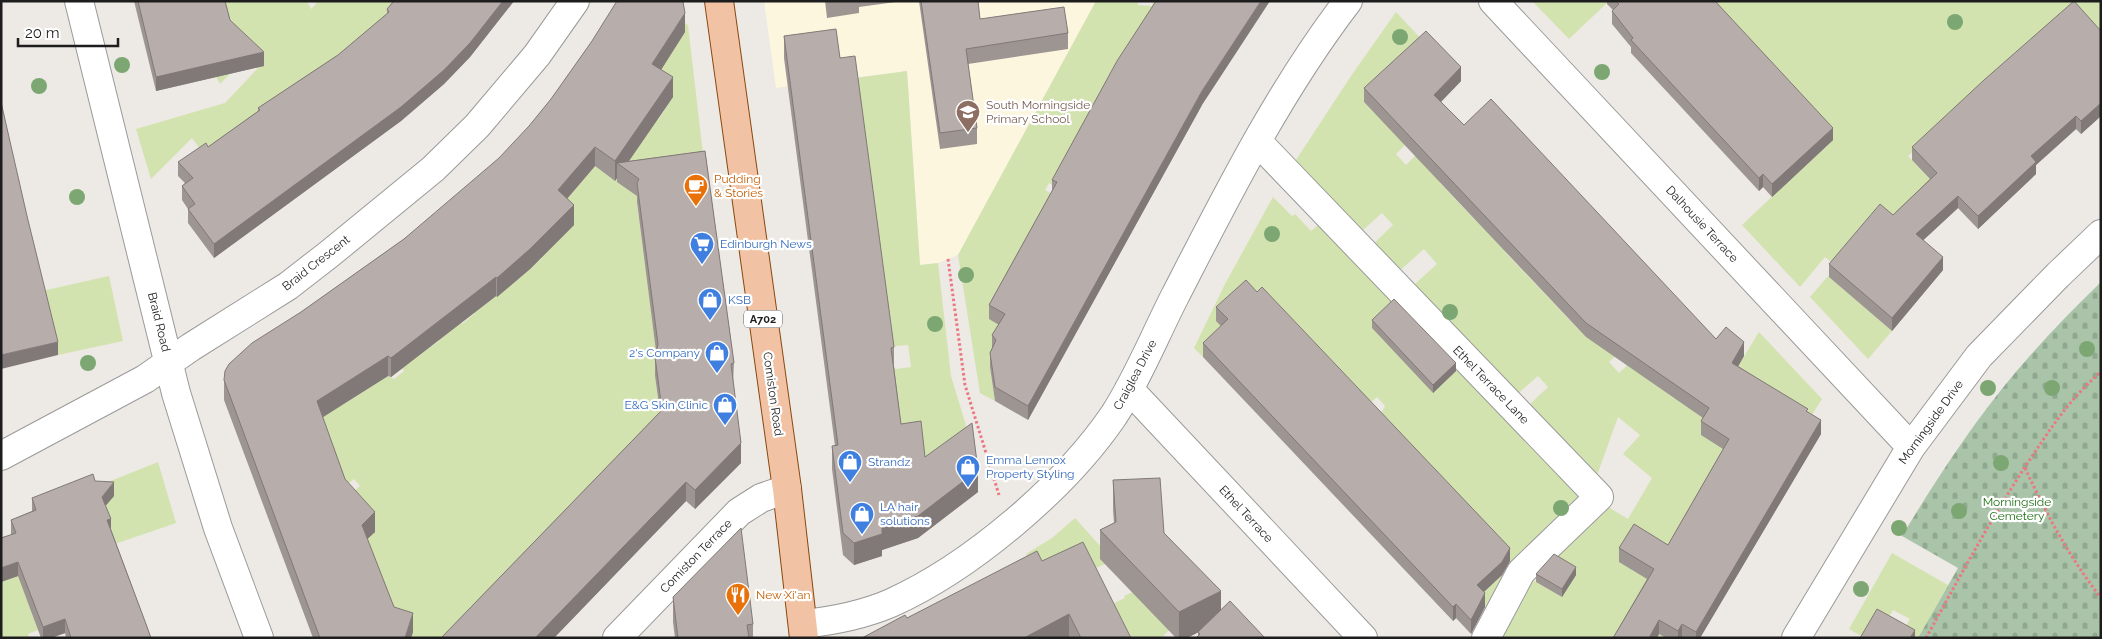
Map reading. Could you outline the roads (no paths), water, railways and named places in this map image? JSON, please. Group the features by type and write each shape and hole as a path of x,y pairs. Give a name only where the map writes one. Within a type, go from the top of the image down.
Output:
{"main road":[{"name":"Comiston Road","path":"719,1 787,489 803,631"}],"street":[{"name":"Braid Road","path":"78,1 179,402 238,585 260,638"},
{"name":"Braid Crescent","path":"1,456 145,379 288,286 328,255 433,169 496,106 537,55 575,1"},
{"name":"Craiglea Drive","path":"803,631 891,603 952,568 1008,526 1049,489 1097,438 1129,389 1174,297 1256,141 1348,1"},
{"name":"Dalhousie Terrace","path":"1492,1 1911,447"},
{"name":"Ethel Terrace Lane","path":"1256,141 1599,497 1521,572 1486,638"},
{"name":"Morningside Drive","path":"1796,638 1911,447 1979,356 2101,234"},
{"name":"Ethel Terrace","path":"1129,389 1363,638"},
{"name":"Comiston Terrace","path":"617,638 739,512 761,498 787,489"}],"place":[{"name":"South Morningside Primary School","path":"968,133"},
{"name":"Pudding & Stories","path":"696,207"},
{"name":"Edinburgh News","path":"702,265"},
{"name":"KSB","path":"710,321"},
{"name":"2's Company","path":"717,374"},
{"name":"E&G Skin Clinic","path":"725,426"},
{"name":"Strandz","path":"850,483"},
{"name":"Emma Lennox Property Styling","path":"968,488"},
{"name":"LA hair solutions","path":"862,535"},
{"name":"New Xi'an","path":"738,616"}],"park label":[{"name":"Morningside Cemetery","path":"2017,509"}]}
